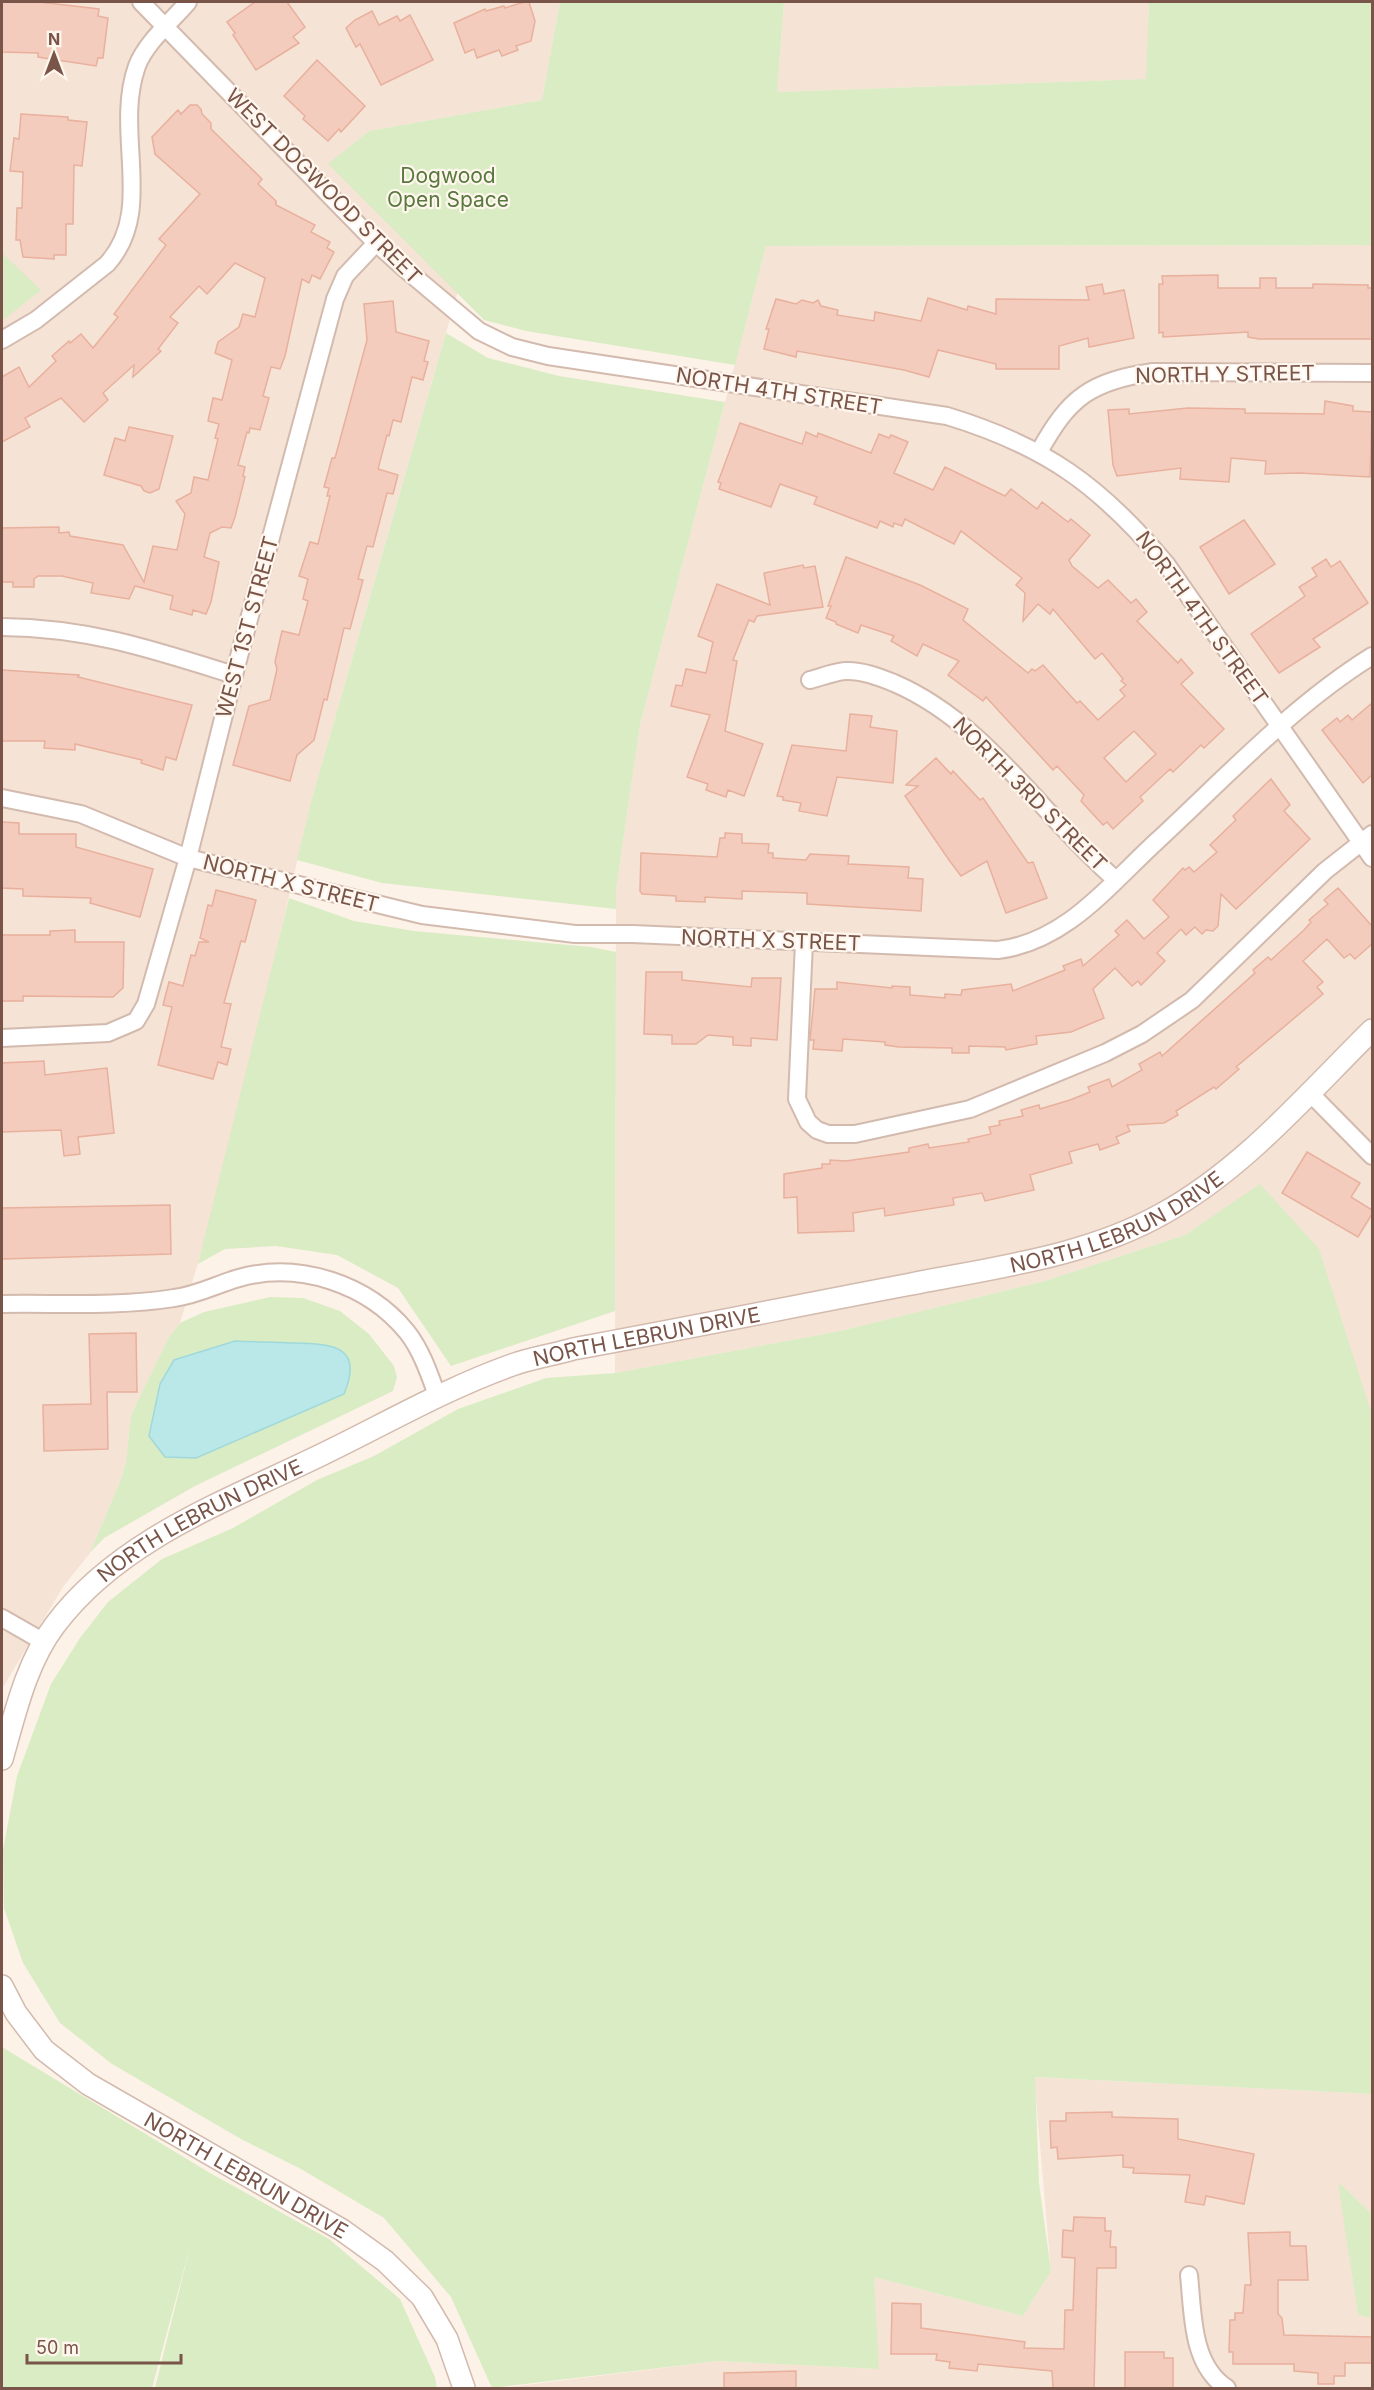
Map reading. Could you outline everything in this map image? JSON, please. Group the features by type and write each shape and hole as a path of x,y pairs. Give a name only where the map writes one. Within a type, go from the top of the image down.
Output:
{"street":[{"name":"WEST DOGWOOD STREET","path":"141,2 376,243 464,319 497,340 548,356 630,368"},
{"path":"2,340 36,320 107,264 123,242 129,226 131,208 129,96 139,63 188,2"},
{"name":"WEST 1ST STREET","path":"2,1038 108,1033 136,1021 147,1004 188,858 234,675 335,299 345,276 376,243"},
{"name":"NORTH 4TH STREET","path":"630,368 947,416 978,426 1039,452 1070,472 1133,524 1167,565 1281,727 1367,838 1372,858"},
{"name":"NORTH Y STREET","path":"1039,452 1057,419 1080,397 1100,384 1125,376 1153,372 1372,373"},
{"path":"2,627 69,630 122,640 234,675"},
{"name":"NORTH X STREET","path":"2,798 81,814 188,858 422,915 575,934 999,950 1036,942 1066,924 1281,727 1372,656"},
{"name":"NORTH 3RD STREET","path":"810,680 845,671 860,672 904,688 940,707 969,729 1115,879"},
{"path":"804,942 797,1100 808,1122 818,1130 828,1134 855,1134 970,1109 1105,1053 1142,1034 1192,1000 1325,871 1367,838"},
{"name":"NORTH LEBRUN DRIVE","path":"2,1759 19,1699 44,1642 54,1626 82,1592 114,1564 188,1520 438,1398 512,1365 573,1349 988,1269 1072,1249 1122,1233 1162,1214 1205,1188 1372,1030"},
{"path":"1309,1092 1372,1156"},
{"path":"2,1304 165,1299 206,1292 239,1278 274,1272 321,1277 357,1290 383,1308 408,1333 427,1366 438,1398"},
{"path":"2,1618 44,1642"},
{"name":"NORTH LEBRUN DRIVE","path":"2,1986 16,2013 44,2050 88,2084 342,2230 385,2261 422,2297 447,2339 464,2388"},
{"path":"1189,2275 1198,2348 1207,2367 1227,2388"}],"shaded area":[{"path":"2,2 560,2 542,100 369,131 329,164 458,291 312,798 220,1190 180,1323 169,1337 131,1415 126,1462 121,1479 90,1553 63,1587 2,1689"},
{"path":"784,2 1149,2 1147,79 777,92"},
{"path":"1372,245 1372,1415 1260,1185 1185,1235 1045,1281 840,1331 615,1373 616,890 640,725 766,246"},
{"path":"1034,2077 1372,2094 1372,2214 1339,2183 1358,2315 1372,2318 1372,2388 503,2388 718,2361 878,2369 874,2277 1023,2316 1051,2271"}],"green space":[{"name":"Dogwood Open Space","path":"560,2 784,2 777,92 1146,79 1149,2 1372,2 1372,245 766,246 735,365 526,331 484,320 328,164 369,131 542,100"},
{"path":"2,253 41,290 2,321"},
{"path":"446,333 488,358 559,376 725,402 640,725 616,890 616,909 382,883 297,860 312,798"},
{"path":"289,898 354,921 414,931 591,947 616,952 615,1311 451,1366 398,1288 337,1255 276,1246 225,1249 198,1264"},
{"path":"1260,1184 1319,1249 1372,1415 1372,2094 1035,2077 1039,2183 1051,2271 1023,2316 874,2277 879,2369 718,2361 492,2388 451,2297 384,2218 112,2064 60,2023 23,1963 4,1908 3,1850 17,1776 51,1684 80,1638 108,1602 162,1559 233,1528 317,1480 374,1456 458,1409 546,1378 615,1373 840,1331 1045,1281 1185,1235"},
{"path":"270,1297 303,1298 340,1311 369,1334 394,1366 397,1377 393,1391 195,1486 104,1538 90,1553 121,1479 126,1462 131,1415 169,1337 180,1323 204,1312"},
{"path":"2,2047 210,2173 329,2239 400,2299 435,2377 437,2388 155,2388 191,2243 152,2388 2,2388"},
{"path":"1338,2182 1372,2214 1372,2318 1358,2315"}],"water":[{"path":"235,1341 319,1344 340,1350 347,1356 350,1365 344,1394 196,1458 165,1457 149,1436 160,1384 174,1360"}],"building":[{"path":"2,2 39,2 99,9 98,16 108,18 103,58 98,58 96,66 38,57 38,53 2,52"},
{"path":"255,2 287,2 305,27 293,37 299,43 256,70 227,22"},
{"path":"529,2 535,21 531,41 516,46 518,50 502,56 499,50 477,58 474,49 465,53 454,23 485,9 486,11 504,6 505,8"},
{"path":"372,11 379,25 397,16 400,21 410,15 433,60 381,85 360,44 356,47 346,28"},
{"path":"317,60 365,106 341,132 339,129 328,141 303,119 305,116 284,96"},
{"path":"190,105 197,105 201,109 202,114 211,123 211,129 262,179 258,184 276,201 276,205 315,225 311,232 330,242 327,248 334,252 320,279 312,275 309,283 302,279 285,356 280,369 271,367 263,396 269,398 260,430 250,428 249,433 247,432 238,465 245,467 243,476 245,477 235,517 231,528 222,527 210,533 204,557 219,562 211,602 206,614 193,610 192,615 170,609 173,596 135,586 129,599 91,593 93,583 62,576 38,576 34,579 34,587 13,587 13,582 2,582 2,528 59,527 59,533 69,532 70,536 123,545 144,582 153,546 177,550 185,514 176,501 191,493 194,477 208,480 218,439 215,438 219,424 208,421 213,398 222,400 232,360 215,353 218,342 239,327 243,314 255,317 265,278 235,263 207,294 199,286 170,317 178,323 158,349 161,351 133,377 134,365 103,393 108,400 84,422 61,398 25,418 30,427 2,442 2,377 19,367 29,387 56,361 52,356 69,341 70,343 81,334 93,348 118,317 114,314 166,245 159,239 200,194 155,154 152,137 178,110 181,114"},
{"path":"21,114 68,117 68,120 87,122 82,166 74,165 73,224 66,224 66,255 54,255 54,259 23,257 20,240 16,240 17,208 22,208 23,172 10,171 14,138 19,139"},
{"path":"1218,275 1218,288 1260,288 1260,278 1276,278 1276,288 1313,288 1313,284 1368,285 1368,288 1372,288 1372,339 1259,339 1248,337 1248,332 1163,337 1163,332 1159,333 1159,284 1163,284 1162,276"},
{"path":"1102,284 1104,294 1124,290 1134,338 1089,347 1088,338 1059,346 1059,369 996,369 996,364 938,350 929,377 904,370 797,351 796,357 764,349 769,329 766,329 776,299 796,304 802,300 813,303 818,300 821,306 838,310 837,315 874,321 875,312 921,321 928,298 967,310 968,306 996,314 996,299 1089,300 1086,287"},
{"path":"393,301 396,332 429,341 424,361 428,362 423,380 412,377 401,422 393,420 389,436 387,435 378,469 398,475 393,494 387,493 373,547 367,546 358,579 363,580 350,629 344,628 327,700 324,699 314,740 297,755 290,781 233,765 249,706 270,700 282,631 299,635 308,601 303,599 308,579 299,576 310,542 318,544 330,496 327,496 329,488 324,487 332,458 335,458 367,340 364,304"},
{"path":"1325,401 1353,406 1353,411 1372,412 1370,477 1300,473 1265,474 1266,461 1231,458 1229,482 1180,479 1181,468 1117,476 1113,465 1108,410 1129,409 1129,414 1188,408 1245,409 1245,413 1324,414"},
{"path":"740,423 802,444 806,432 817,437 818,433 871,453 879,434 889,438 891,435 908,442 894,473 933,490 945,467 1005,496 1011,489 1037,509 1042,502 1068,522 1071,519 1090,535 1069,560 1072,566 1098,588 1108,580 1131,603 1136,599 1147,612 1137,621 1178,663 1181,659 1193,673 1181,684 1224,729 1204,748 1201,745 1173,772 1170,769 1140,797 1143,801 1113,829 1107,822 1103,825 1081,801 1084,795 1057,766 1053,770 986,697 983,701 948,675 959,661 923,644 917,656 891,641 894,636 861,625 858,633 826,618 831,606 828,606 846,557 920,585 968,609 963,620 1028,673 1043,665 1077,703 1080,701 1098,720 1125,696 1120,690 1126,685 1121,681 1123,679 1102,653 1095,659 1053,609 1050,614 1038,604 1023,621 1025,593 1016,585 1022,578 961,531 954,544 905,519 902,526 894,523 893,527 880,521 877,528 814,504 817,497 780,484 771,507 719,489 721,483 718,482","holes":["1134,731 1156,754 1126,782 1104,758"]},
{"path":"129,427 173,436 159,489 150,493 144,491 141,486 104,475 115,438 125,441"},
{"path":"1244,520 1275,564 1229,594 1200,547"},
{"path":"1326,559 1331,567 1340,561 1368,603 1313,639 1320,647 1279,673 1251,634 1305,596 1299,587 1317,576 1312,568"},
{"path":"803,565 804,568 815,566 823,607 757,616 754,622 749,620 733,660 737,661 725,731 763,744 744,796 728,790 726,797 706,790 708,784 687,777 710,715 671,706 676,685 682,686 686,669 706,673 713,642 698,636 717,584 770,605 764,573"},
{"path":"2,670 79,675 78,677 192,705 176,760 166,757 163,770 141,763 142,760 75,744 75,750 44,748 45,741 2,741"},
{"path":"1372,703 1372,775 1363,783 1322,730 1337,718 1340,722 1348,715 1352,720"},
{"path":"850,714 872,716 870,727 897,731 893,783 837,777 827,816 799,811 801,803 783,800 783,797 777,796 792,745 846,751"},
{"path":"936,758 951,774 953,771 980,800 983,798 1028,863 1033,862 1047,898 1006,913 987,861 961,876 905,796 918,786 906,785"},
{"path":"1271,779 1290,805 1284,811 1310,839 1236,909 1221,894 1218,926 1213,931 1206,930 1202,934 1195,927 1186,935 1181,929 1157,953 1165,961 1141,985 1138,981 1132,986 1115,968 1093,989 1104,1018 1071,1032 1036,1036 1037,1044 1006,1050 1005,1047 969,1046 969,1053 952,1053 952,1048 899,1047 885,1045 885,1042 843,1039 842,1051 813,1049 814,1040 810,1040 815,989 837,989 837,982 892,988 892,986 910,987 910,995 945,998 945,994 961,995 962,990 1011,984 1013,991 1065,970 1063,966 1081,959 1083,966 1119,935 1115,931 1127,920 1144,939 1169,917 1153,900 1183,868 1185,870 1189,867 1194,872 1217,852 1210,845 1236,820 1233,816"},
{"path":"2,822 19,823 19,834 76,834 76,847 153,869 140,917 90,903 91,898 23,896 23,889 2,888"},
{"path":"725,833 742,834 742,843 769,844 768,853 773,853 773,858 806,860 810,854 849,856 848,864 909,867 908,878 923,879 921,911 807,904 807,893 742,891 742,899 705,897 705,902 676,901 676,896 642,894 640,891 641,853 717,857 720,838 725,838"},
{"path":"1338,888 1372,926 1372,944 1355,959 1350,954 1344,958 1327,939 1303,961 1323,982 1317,987 1323,994 1236,1067 1239,1069 1216,1089 1214,1087 1176,1111 1178,1115 1164,1123 1127,1125 1130,1131 1116,1137 1119,1143 1100,1150 1098,1144 1069,1152 1072,1163 1030,1175 1034,1190 985,1201 982,1193 953,1198 954,1205 885,1216 884,1208 853,1213 854,1231 798,1233 797,1197 784,1198 784,1174 822,1168 822,1164 830,1164 830,1160 846,1161 909,1152 909,1148 928,1144 929,1148 969,1142 968,1139 991,1134 989,1127 1000,1125 999,1121 1023,1116 1021,1110 1039,1105 1040,1109 1070,1100 1090,1092 1088,1087 1109,1079 1112,1087 1142,1070 1139,1064 1160,1052 1162,1056 1255,973 1253,970 1268,957 1271,960 1304,930 1311,922 1309,920 1328,904 1324,900"},
{"path":"216,890 256,900 245,942 241,941 224,1003 231,1004 221,1047 231,1049 227,1065 218,1062 213,1079 158,1065 172,1007 163,1005 169,982 183,986 191,955 195,956 199,942 209,942 200,938 208,905 212,906"},
{"path":"75,930 75,942 124,942 123,988 113,997 23,996 23,1001 2,1001 2,935 50,935 50,931"},
{"path":"646,972 682,972 682,980 751,987 752,978 781,978 777,1040 751,1038 751,1046 733,1045 733,1037 708,1035 696,1044 672,1044 672,1035 644,1034"},
{"path":"44,1061 45,1075 107,1068 114,1133 78,1137 80,1154 64,1156 61,1130 2,1132 2,1063"},
{"path":"1307,1152 1360,1183 1351,1197 1372,1210 1372,1214 1358,1237 1282,1193"},
{"path":"170,1205 171,1254 2,1259 2,1208"},
{"path":"136,1333 137,1392 107,1392 108,1449 44,1451 43,1405 91,1404 89,1334"},
{"path":"1112,2112 1112,2117 1178,2119 1178,2139 1254,2154 1244,2204 1206,2196 1204,2205 1185,2202 1190,2175 1133,2173 1134,2168 1123,2167 1123,2155 1058,2159 1057,2147 1051,2148 1050,2121 1066,2121 1066,2113"},
{"path":"1074,2217 1105,2218 1105,2231 1111,2231 1110,2247 1116,2247 1116,2268 1097,2268 1094,2388 1053,2388 1052,2371 978,2364 977,2371 949,2368 950,2362 936,2360 937,2354 891,2354 892,2303 921,2304 921,2328 1025,2342 1024,2348 1064,2349 1065,2310 1073,2310 1075,2258 1062,2257 1063,2230 1073,2231"},
{"path":"1290,2232 1290,2246 1306,2246 1308,2280 1278,2280 1278,2314 1282,2318 1284,2335 1372,2337 1372,2363 1345,2363 1345,2376 1334,2376 1334,2384 1318,2384 1318,2373 1294,2371 1294,2364 1233,2364 1233,2352 1229,2352 1230,2320 1235,2320 1235,2313 1243,2313 1245,2285 1251,2285 1248,2233"},
{"path":"1125,2352 1164,2352 1164,2358 1173,2358 1173,2388 1125,2388"},
{"path":"796,2371 796,2388 724,2388 724,2373"}]}
